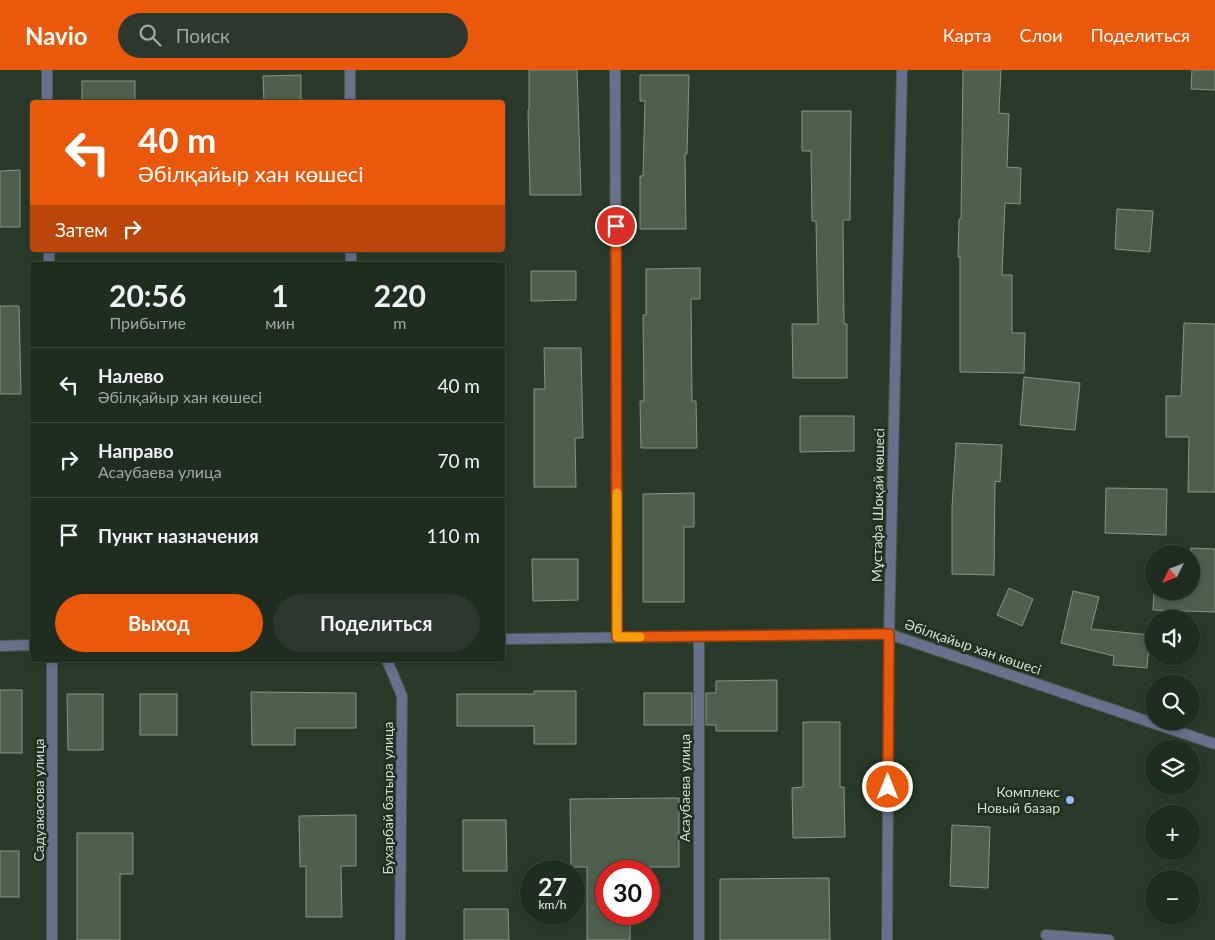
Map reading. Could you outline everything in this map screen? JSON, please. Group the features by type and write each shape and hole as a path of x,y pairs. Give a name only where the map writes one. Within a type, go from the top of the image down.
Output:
{"street":[{"path":"47,70 47,100"},
{"path":"350,70 350,100"},
{"path":"615,70 617,637"},
{"name":"Мұстафа Шоқай көшесі","path":"886,940 889,634 902,70"},
{"name":"Әбілқайыр хан көшесі","path":"505,639 889,634 1215,744"},
{"name":"Асаубаева улица","path":"699,636 700,940"},
{"path":"0,646 30,645"},
{"name":"Садуакасова улица","path":"52,662 52,940"},
{"name":"Бухарбай батыра улица","path":"388,662 402,696 400,940"},
{"path":"1046,935 1109,940"}],"building":[{"path":"529,70 577,70 581,195 530,195"},
{"path":"963,70 1001,70 999,113 1009,114 1007,167 1021,168 1020,204 1005,203 1002,275 1012,275 1012,333 1025,333 1024,373 960,372 960,257 958,257 959,219 961,219"},
{"path":"1192,70 1215,70 1215,90 1191,89"},
{"path":"301,75 301,100 264,100 263,76"},
{"path":"640,75 689,75 687,154 685,154 686,229 640,229 640,176 643,176 645,101 640,101"},
{"path":"82,81 135,81 135,100 82,100"},
{"path":"802,111 851,111 850,220 843,220 844,324 847,324 847,378 793,378 792,324 818,324 816,221 812,221 811,151 802,151"},
{"path":"20,170 20,227 0,227 0,171"},
{"path":"1117,209 1153,211 1150,252 1115,249"},
{"path":"700,268 700,299 691,299 692,401 696,401 697,448 641,448 640,401 644,401 643,315 646,315 646,269"},
{"path":"531,271 576,271 576,300 531,301"},
{"path":"0,306 19,306 21,394 0,394"},
{"path":"1184,323 1215,324 1215,492 1188,492 1189,437 1166,437 1166,396 1181,396"},
{"path":"544,348 581,348 583,438 575,438 576,487 534,487 534,389 545,389"},
{"path":"1024,377 1080,383 1075,430 1020,425"},
{"path":"800,416 854,416 854,451 800,452"},
{"path":"956,443 1002,445 1000,482 995,481 994,575 952,574 952,508"},
{"path":"1106,488 1167,489 1166,535 1105,533"},
{"path":"694,493 694,527 684,527 684,602 643,602 643,494"},
{"path":"1200,548 1215,549 1215,612 1200,612 1200,610 1153,610 1154,600 1200,600"},
{"path":"532,559 578,559 578,600 533,601"},
{"path":"1009,588 1033,599 1022,626 997,615"},
{"path":"1073,591 1099,597 1091,629 1145,634 1145,665 1147,665 1147,668 1113,665 1114,656 1061,643"},
{"path":"777,680 777,731 716,731 716,725 706,725 706,693 716,693 716,681"},
{"path":"0,690 22,690 22,753 0,753"},
{"path":"534,691 576,691 576,744 534,744 534,726 457,726 457,694 534,694"},
{"path":"251,692 356,693 356,728 295,728 295,745 252,745"},
{"path":"644,693 692,693 692,725 644,725"},
{"path":"67,694 103,694 103,750 68,750"},
{"path":"140,694 177,694 177,735 140,735"},
{"path":"803,722 840,722 840,787 844,787 845,837 793,838 792,788 803,787"},
{"path":"679,798 679,867 660,867 660,860 595,860 595,925 630,925 630,940 587,940 587,867 585,867 585,860 571,860 570,799"},
{"path":"356,815 356,866 341,866 342,917 306,917 306,866 300,867 299,816"},
{"path":"463,820 506,820 507,871 463,871"},
{"path":"952,825 990,827 988,888 950,886"},
{"path":"77,833 133,833 133,874 120,874 120,940 77,940"},
{"path":"0,851 19,851 19,897 0,897"},
{"path":"829,878 830,940 720,940 720,879"},
{"path":"464,909 508,909 509,940 464,940"}],"slow traffic":[{"path":"617,493 617,637 640,637"}],"place":[{"name":"Комплекс Новый базар","path":"1070,800"}],"route":[{"path":"616,226 617,637 889,634 888,787"}]}
